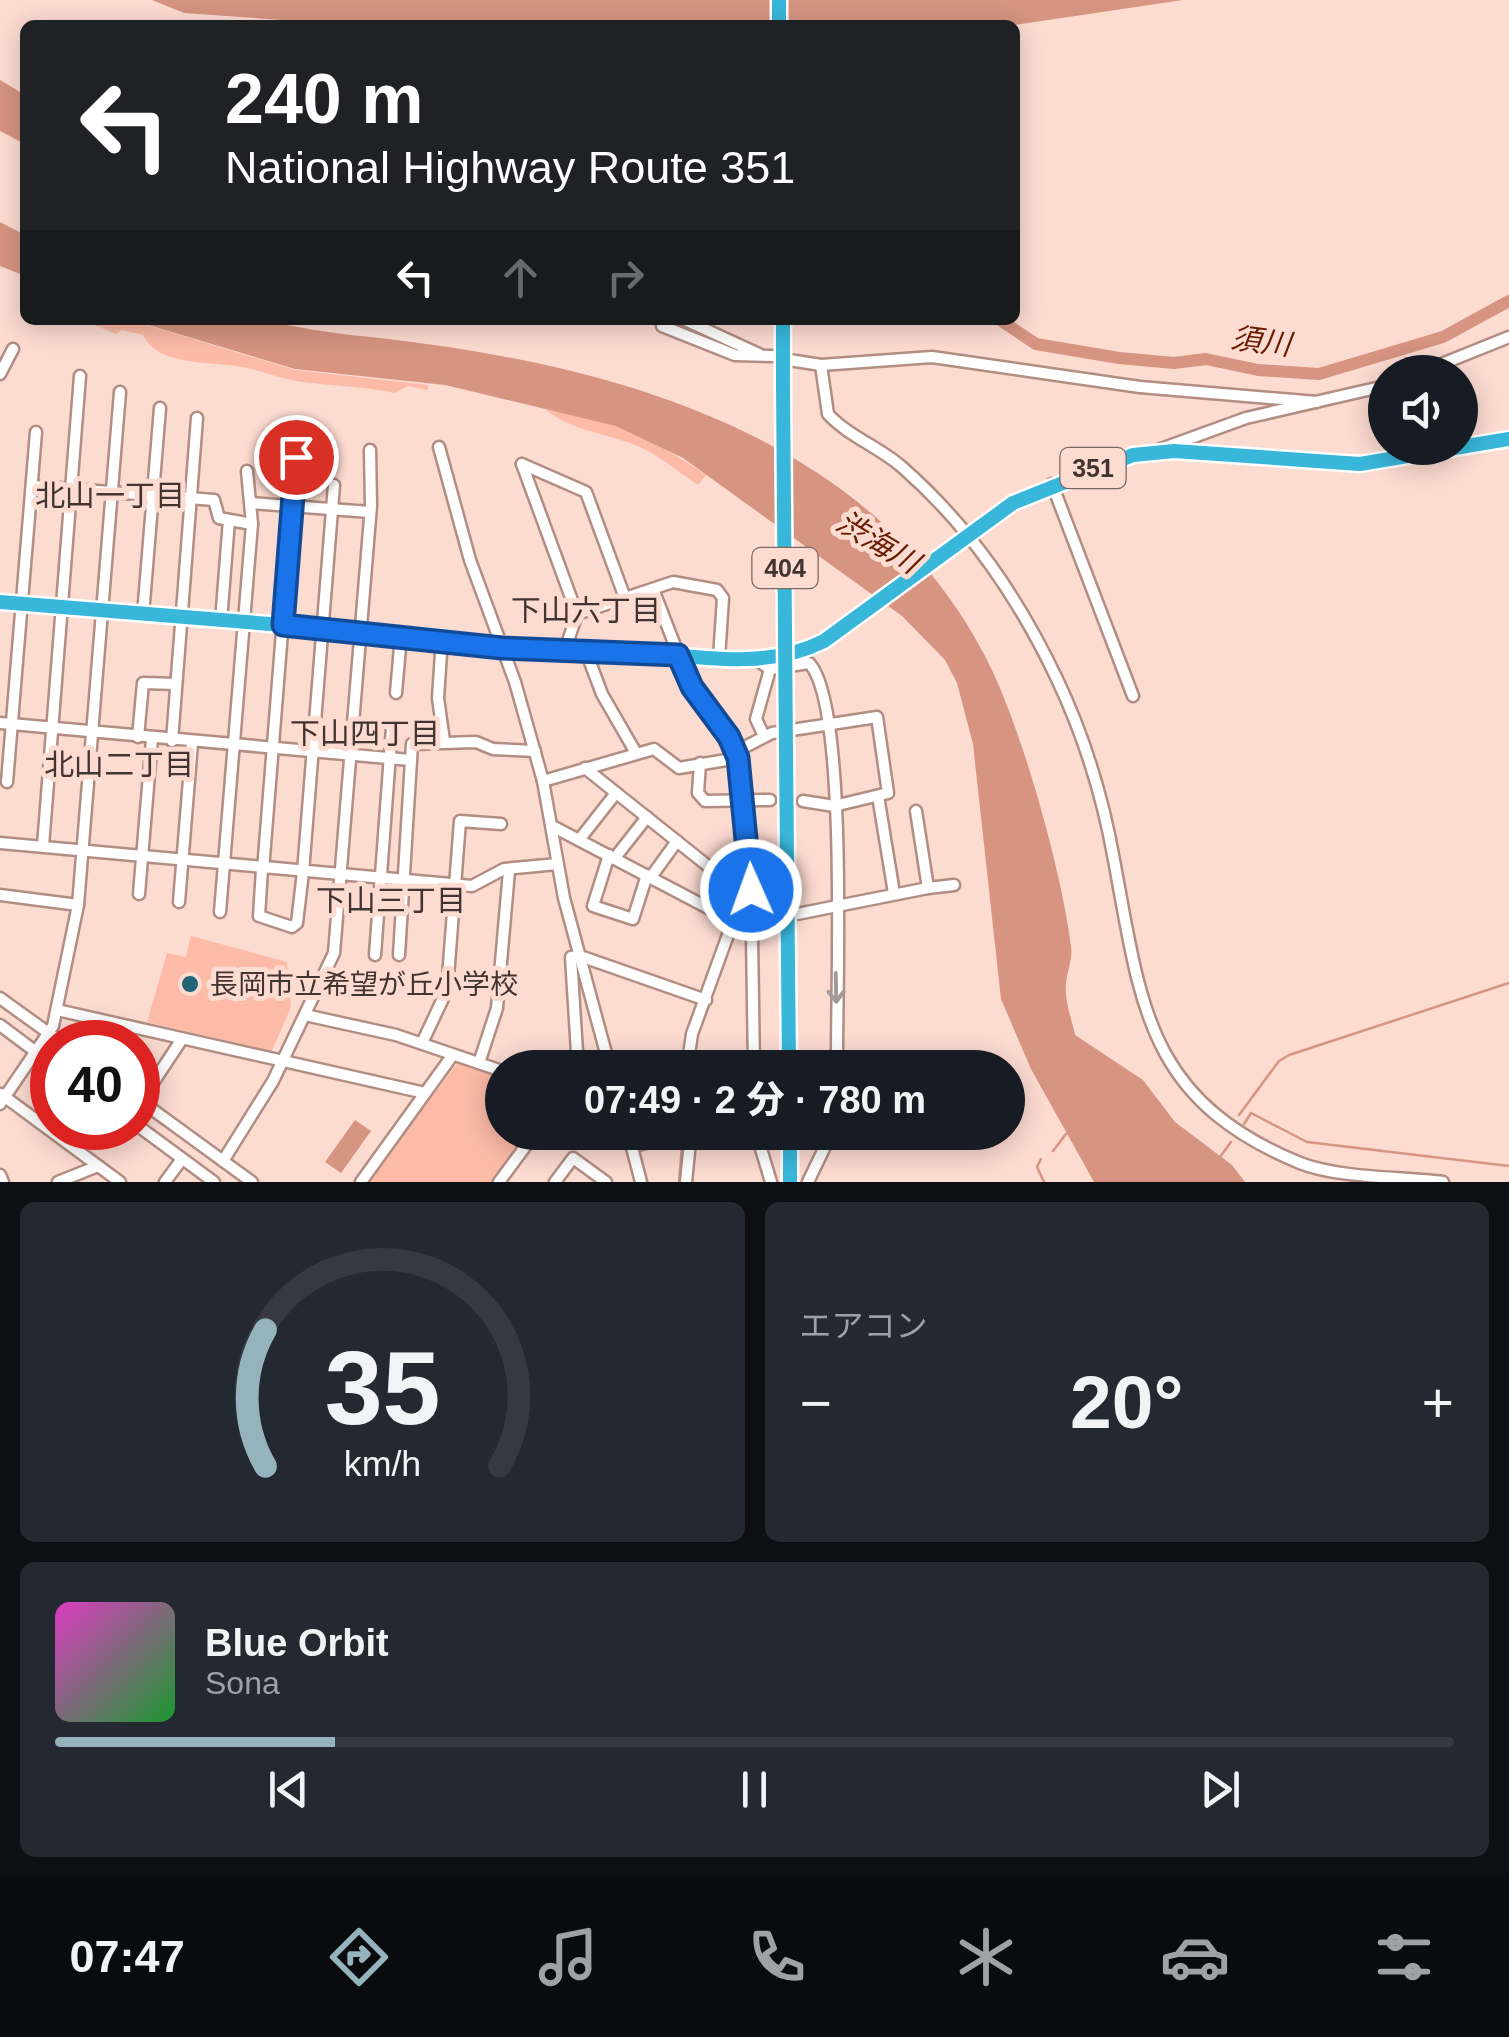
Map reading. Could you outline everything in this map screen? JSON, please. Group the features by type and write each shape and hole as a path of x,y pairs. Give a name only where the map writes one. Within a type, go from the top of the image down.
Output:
{"highway":[{"name":"404","path":"782,325 789,1050"},
{"name":"351","path":"0,602 442,638 502,648 585,648 764,664 804,650 844,629 1013,503 1052,484 1158,450 1360,464 1509,440"},
{"path":"790,1150 790,1182"}],"street":[{"path":"662,326 735,355 766,355 733,346 695,325"},
{"path":"1464,355 1509,337"},
{"path":"0,374 13,349"},
{"path":"789,360 821,365 932,357 1140,386 1317,402"},
{"path":"821,365 826,407 832,419 894,460 967,535 1029,624 1072,711 1104,814 1142,1006 1168,1060 1214,1113 1302,1164 1443,1182"},
{"path":"43,846 80,376"},
{"path":"1158,450 1224,424 1368,390"},
{"path":"54,1020 78,906 120,392"},
{"path":"143,614 160,408"},
{"path":"172,742 197,418"},
{"path":"7,782 6,723 24,604 36,432"},
{"path":"440,448 470,560 543,780 556,864 605,1050"},
{"path":"223,1161 282,1062 334,953 370,512 370,450"},
{"path":"296,457 258,916 292,928 298,923 303,872 334,486"},
{"path":"566,650 576,614 522,464 586,492 624,598"},
{"path":"220,912 252,524 247,471"},
{"path":"1052,484 1133,696"},
{"path":"32,486 214,500 219,518 252,524"},
{"path":"250,502 370,512"},
{"path":"221,620 229,520"},
{"path":"576,614 673,582 720,591 719,658"},
{"path":"653,589 692,687 737,755 744,798 754,1050"},
{"path":"396,694 401,636"},
{"path":"442,638 438,698 444,740"},
{"path":"585,648 602,694 636,753"},
{"path":"764,736 756,718 764,664 810,662 830,722 838,908 837,1050"},
{"path":"138,736 143,682 176,684"},
{"path":"543,780 658,749 678,768 737,755 764,736 872,716 880,720 890,790 834,806 804,801"},
{"path":"6,723 172,742 410,760"},
{"path":"375,954 392,728"},
{"path":"139,894 152,739"},
{"path":"400,955 412,744 444,740 535,751"},
{"path":"179,902 192,743"},
{"path":"700,762 698,793 704,801 770,800"},
{"path":"585,768 723,878 729,919 690,1050"},
{"path":"579,840 616,793"},
{"path":"878,796 894,894"},
{"path":"916,812 928,888"},
{"path":"646,817 611,857 593,906 633,920 649,876 677,841"},
{"path":"422,1043 448,990 460,821 500,824"},
{"path":"552,826 729,919 780,916"},
{"path":"0,843 263,870 472,886 495,872 556,864"},
{"path":"479,1063 497,1008 509,871"},
{"path":"797,914 954,886"},
{"path":"0,895 78,906"},
{"path":"577,1050 570,959 580,956 706,1000"},
{"path":"0,998 31,1020"},
{"path":"56,1010 425,1093"},
{"path":"306,1015 422,1043 485,1065"},
{"path":"0,1025 30,1047"},
{"path":"160,1070 182,1039"},
{"path":"361,1182 452,1056"},
{"path":"30,1063 2,1098 120,1182"},
{"path":"160,1115 252,1182"},
{"path":"160,1142 214,1182"},
{"path":"499,1182 523,1150"},
{"path":"633,1150 642,1182"},
{"path":"686,1182 689,1150"},
{"path":"761,1150 771,1182"},
{"path":"808,1182 823,1150"},
{"path":"554,1182 573,1158 603,1181"},
{"path":"165,1182 182,1159"},
{"path":"58,1182 98,1166"}],"shaded area":[{"path":"95,325 146,325 295,370 428,385 428,390 408,386 395,393 302,382 242,367 173,358 150,345 143,335 122,330 116,334"},
{"path":"546,410 607,422 672,453 706,475 698,485 640,447 580,428"},
{"path":"191,936 287,962 291,1007 272,1051 160,1025 160,1020 148,1020 167,953 186,957"},
{"path":"460,1060 485,1070 485,1150 516,1150 492,1182 366,1182"}],"water":[{"path":"152,0 1183,0 1020,24 1020,20 283,20 184,13"},
{"path":"0,80 20,92 20,141 0,131"},
{"path":"0,222 20,232 20,274 0,266"},
{"name":"渋海川","path":"149,325 284,325 442,346 534,363 625,386 712,417 794,458 868,511 933,576 985,656 999,685 1038,798 1058,877 1071,951 1066,997 1075,1035 1143,1080 1175,1122 1232,1165 1245,1182 1094,1182 1031,1069 1001,999 973,744 957,683 945,660 902,616 683,458 616,426 445,385 295,369"},
{"path":"355,1120 371,1131 341,1173 325,1162"}],"waterway":[{"name":"須川","path":"1008,325 1036,344 1119,358 1174,363 1206,359 1258,370 1319,374 1443,337 1509,301"},
{"path":"1239,1115 1279,1061 1289,1055 1509,983"},
{"path":"1244,1124 1251,1113 1307,1142 1509,1166"},
{"path":"1053,1151 1066,1134"},
{"path":"1220,1157 1231,1142"},
{"path":"679,1182 682,1150"},
{"path":"1041,1159 1037,1167 1044,1182"}],"place":[{"name":"長岡市立希望が丘小学校","path":"190,984"}],"district":[{"name":"北山一丁目","path":"110,495"},
{"name":"下山六丁目","path":"586,610"},
{"name":"下山四丁目","path":"365,733"},
{"name":"北山二丁目","path":"119,764"},
{"name":"下山三丁目","path":"391,900"}],"route":[{"path":"296,457 283,625 442,638 502,648 585,648 678,655 692,687 729,737 738,758 749,838 751,890"}]}
